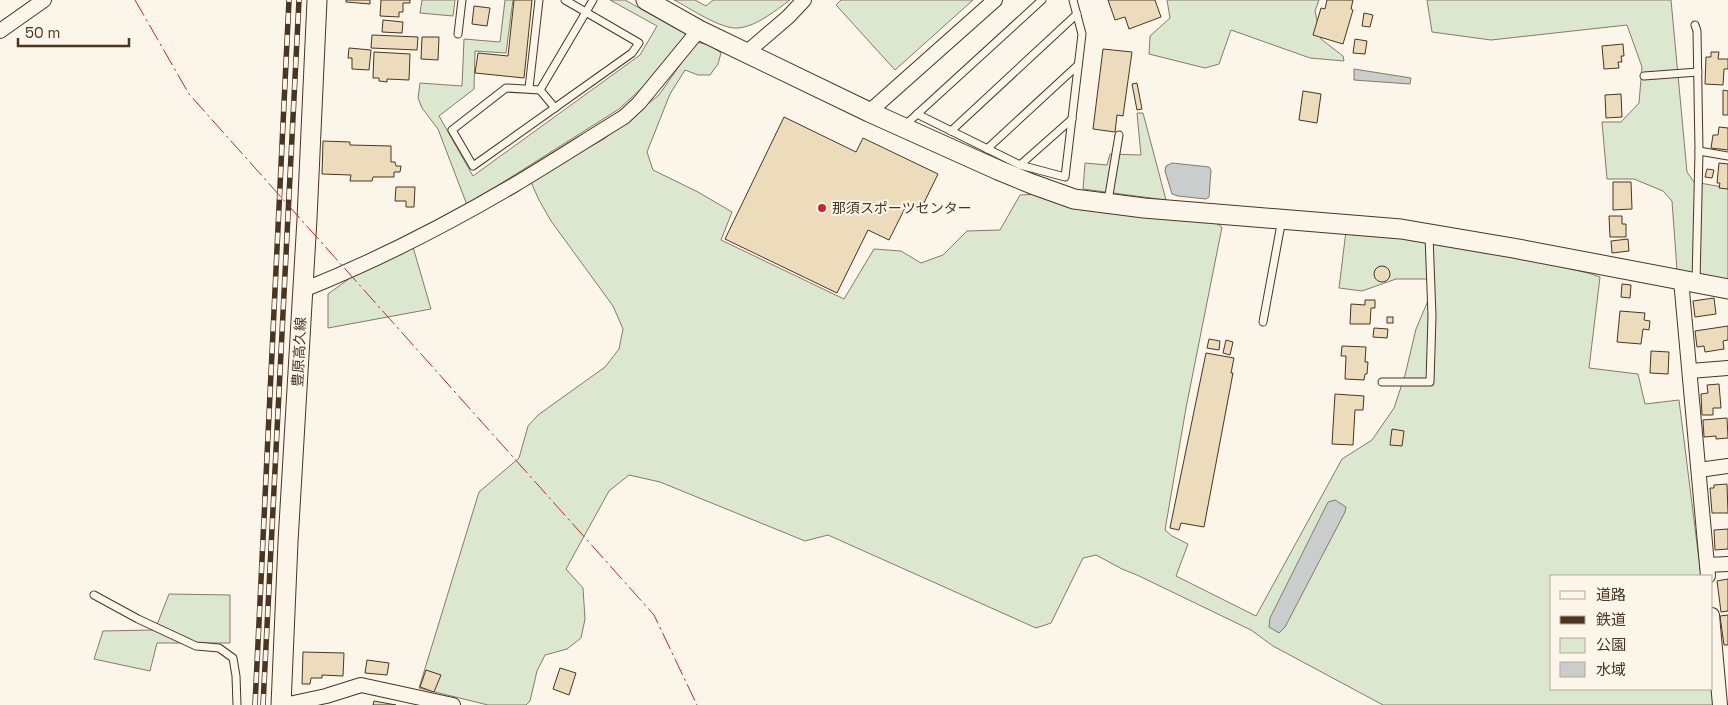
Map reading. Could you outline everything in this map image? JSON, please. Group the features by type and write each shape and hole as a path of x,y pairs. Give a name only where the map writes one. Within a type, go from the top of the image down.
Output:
{"street":[{"path":"0,31 44,0"},
{"name":"豊原高久線","path":"283,705 288,542 303,290 317,0"},
{"path":"646,0 699,30 869,112 910,120 1032,184 1074,199 1107,204 1401,229 1513,248 1728,289"},
{"path":"746,53 788,17 804,0"},
{"path":"869,112 995,0"},
{"path":"303,290 344,273 441,226 515,185 624,117 639,103 699,30"},
{"path":"1688,281 1690,372 1708,571 1728,564"},
{"path":"1690,372 1728,368"},
{"path":"1699,470 1728,466"},
{"path":"1713,620 1722,664 1720,705"},
{"path":"283,705 326,696 361,685 453,705"}],"lane":[{"path":"458,34 462,0"},
{"path":"529,88 538,0"},
{"path":"555,108 540,90 506,88 452,130 473,166 632,54 639,42 565,0"},
{"path":"540,90 593,0"},
{"path":"910,120 1042,0"},
{"path":"910,120 951,131 1020,165 1065,177 1082,34 1073,0"},
{"path":"951,131 1077,14"},
{"path":"1688,281 1699,151 1697,31 1695,25"},
{"path":"986,149 1078,65"},
{"path":"1644,76 1698,72"},
{"path":"1020,165 1072,119"},
{"path":"1107,204 1120,135"},
{"path":"1699,151 1728,156"},
{"path":"1263,322 1282,219"},
{"path":"1382,382 1430,382 1432,316 1429,234"},
{"path":"94,595 138,620 196,646 219,648 233,658 237,705"}],"green space":[{"path":"422,0 455,0 453,16 420,13"},
{"path":"505,0 513,0 506,53 475,51 474,89 439,116 473,176 640,55 657,26 610,0 625,0 688,35 643,87 619,109 467,205 438,129 422,108 418,98 420,83 462,86 464,39 500,42"},
{"path":"674,0 695,0 706,6 713,0 790,0 753,24 746,27 732,28 706,18"},
{"path":"841,0 973,0 895,70 836,5"},
{"path":"1167,0 1319,0 1315,11 1321,39 1343,56 1344,61 1310,58 1231,30 1219,64 1205,68 1149,54 1150,36 1170,18"},
{"path":"1427,0 1671,0 1687,172 1694,182 1728,188 1728,280 1677,270 1672,201 1663,191 1634,179 1607,179 1602,122 1621,122 1639,103 1642,67 1627,25 1491,40 1432,32"},
{"path":"696,42 710,45 721,53 718,64 710,75 698,75 685,70 670,94 647,152 653,170 698,192 732,212 721,240 844,299 874,249 901,251 921,263 943,255 967,231 1000,230 1020,195 1040,194 1213,221 1222,227 1186,408 1165,530 1188,544 1176,576 1256,616 1342,459 1372,440 1394,408 1405,375 1416,329 1430,296 1427,279 1396,279 1362,291 1339,288 1346,231 1478,248 1600,277 1589,368 1638,374 1645,404 1679,400 1701,575 1550,575 1550,690 1712,690 1716,705 1383,705 1273,646 1251,630 1096,555 1083,558 1051,623 1036,628 828,535 805,541 660,482 629,475 609,491 566,569 583,588 585,619 581,638 567,649 545,655 537,671 530,701 526,705 488,705 419,688 479,492 519,458 528,426 538,415 605,367 619,349 623,329 613,306 551,221 530,180 604,139 659,95"},
{"path":"1137,113 1143,113 1166,200 1083,189 1085,163 1107,165 1110,154 1141,155"},
{"path":"413,247 431,309 328,328 328,294 357,273"},
{"path":"169,594 230,595 230,643 157,643 150,671 94,659 103,631 155,630"}],"water":[{"path":"1354,69 1411,78 1410,84 1354,80"},
{"path":"1172,163 1209,167 1211,170 1209,197 1206,199 1172,194 1165,171 1166,166"},
{"path":"1335,500 1346,507 1345,512 1285,627 1279,633 1269,627 1270,618 1328,502"}],"building":[{"path":"346,0 370,0 370,4 346,2"},
{"path":"381,0 410,0 410,3 403,3 403,12 399,12 399,17 380,16"},
{"path":"514,0 532,0 524,78 475,73 478,53 508,56"},
{"path":"1108,0 1155,0 1161,17 1129,29 1125,17 1115,20"},
{"path":"1327,0 1353,0 1351,9 1353,10 1343,44 1313,35 1321,8 1325,9"},
{"path":"474,6 490,8 487,26 472,24"},
{"path":"1364,13 1373,15 1370,27 1362,26"},
{"path":"383,20 403,22 402,33 382,32"},
{"path":"372,35 418,37 417,50 371,48"},
{"path":"422,37 439,37 438,60 421,59"},
{"path":"1355,39 1367,41 1365,54 1353,53"},
{"path":"1623,44 1624,56 1621,56 1622,62 1618,62 1619,68 1604,69 1602,46"},
{"path":"349,48 371,50 369,70 352,69 352,58 348,58"},
{"path":"1103,49 1132,52 1123,116 1117,115 1115,132 1093,129"},
{"path":"374,52 410,54 409,80 387,79 387,82 379,81 379,78 373,78"},
{"path":"1711,52 1719,52 1718,59 1728,59 1728,69 1724,69 1723,85 1705,84 1706,57 1711,57"},
{"path":"1137,83 1142,109 1137,110 1132,84"},
{"path":"1723,90 1728,91 1728,115 1723,115"},
{"path":"1303,91 1321,94 1317,123 1299,120"},
{"path":"1621,94 1622,117 1606,118 1605,95"},
{"name":"那須スポーツセンター","path":"784,117 856,152 863,138 938,174 920,211 907,204 889,240 868,230 837,293 725,239"},
{"path":"1719,127 1728,128 1728,150 1711,148 1713,135 1718,135"},
{"path":"323,141 350,142 350,145 391,146 391,162 395,162 396,166 401,166 400,172 394,172 394,177 373,177 372,181 350,181 351,175 322,174"},
{"path":"1719,163 1728,164 1728,189 1719,188 1720,183 1717,183"},
{"path":"1707,169 1714,170 1712,178 1705,177"},
{"path":"1613,182 1631,182 1632,209 1613,210"},
{"path":"396,187 415,187 414,207 406,207 406,201 395,201"},
{"path":"1609,216 1622,216 1622,224 1626,224 1626,237 1610,237"},
{"path":"1628,239 1629,251 1612,253 1611,241"},
{"path":"1382,266 1390,274 1382,282 1374,274"},
{"path":"1622,284 1631,285 1630,298 1621,297"},
{"path":"1714,298 1716,314 1695,317 1693,301"},
{"path":"1365,300 1375,300 1375,308 1371,308 1370,324 1350,324 1351,304 1365,305"},
{"path":"1620,311 1645,313 1644,320 1650,321 1649,330 1643,329 1641,344 1617,342"},
{"path":"1387,317 1393,317 1393,323 1387,323"},
{"path":"1728,326 1728,340 1723,341 1724,349 1705,352 1704,346 1697,347 1695,331"},
{"path":"1374,328 1388,329 1387,338 1373,337"},
{"path":"1209,339 1220,341 1219,350 1207,348"},
{"path":"1226,340 1233,342 1230,355 1223,353"},
{"path":"1342,346 1366,347 1365,362 1368,362 1367,374 1365,374 1364,380 1345,379 1346,356 1341,356"},
{"path":"1651,351 1669,352 1668,374 1650,373"},
{"path":"1206,353 1234,358 1231,373 1233,373 1204,527 1181,523 1179,530 1170,528"},
{"path":"1719,384 1721,408 1713,408 1713,415 1702,415 1701,394 1708,393 1707,385"},
{"path":"1335,394 1364,396 1363,410 1355,410 1353,445 1332,444"},
{"path":"1727,418 1728,438 1704,437 1703,420"},
{"path":"1392,429 1404,431 1402,446 1390,445"},
{"path":"1727,484 1728,513 1712,513 1710,488 1714,488 1714,485"},
{"path":"1728,529 1728,549 1715,550 1714,530"},
{"path":"1728,579 1728,611 1721,612 1717,581"},
{"path":"1728,615 1728,645 1724,645 1720,616"},
{"path":"303,652 344,653 343,676 322,675 322,678 311,678 310,684 302,684"},
{"path":"367,660 389,663 387,675 365,673"},
{"path":"560,668 576,673 569,695 553,689"},
{"path":"426,670 441,675 434,692 420,687"},
{"path":"374,701 396,705 373,705"}],"railway":[{"path":"255,705 289,0"},
{"path":"263,705 299,0"}],"power":[{"path":"135,0 189,94 654,615 697,705"}],"place":[{"name":"那須スポーツセンター","path":"822,208"}]}
